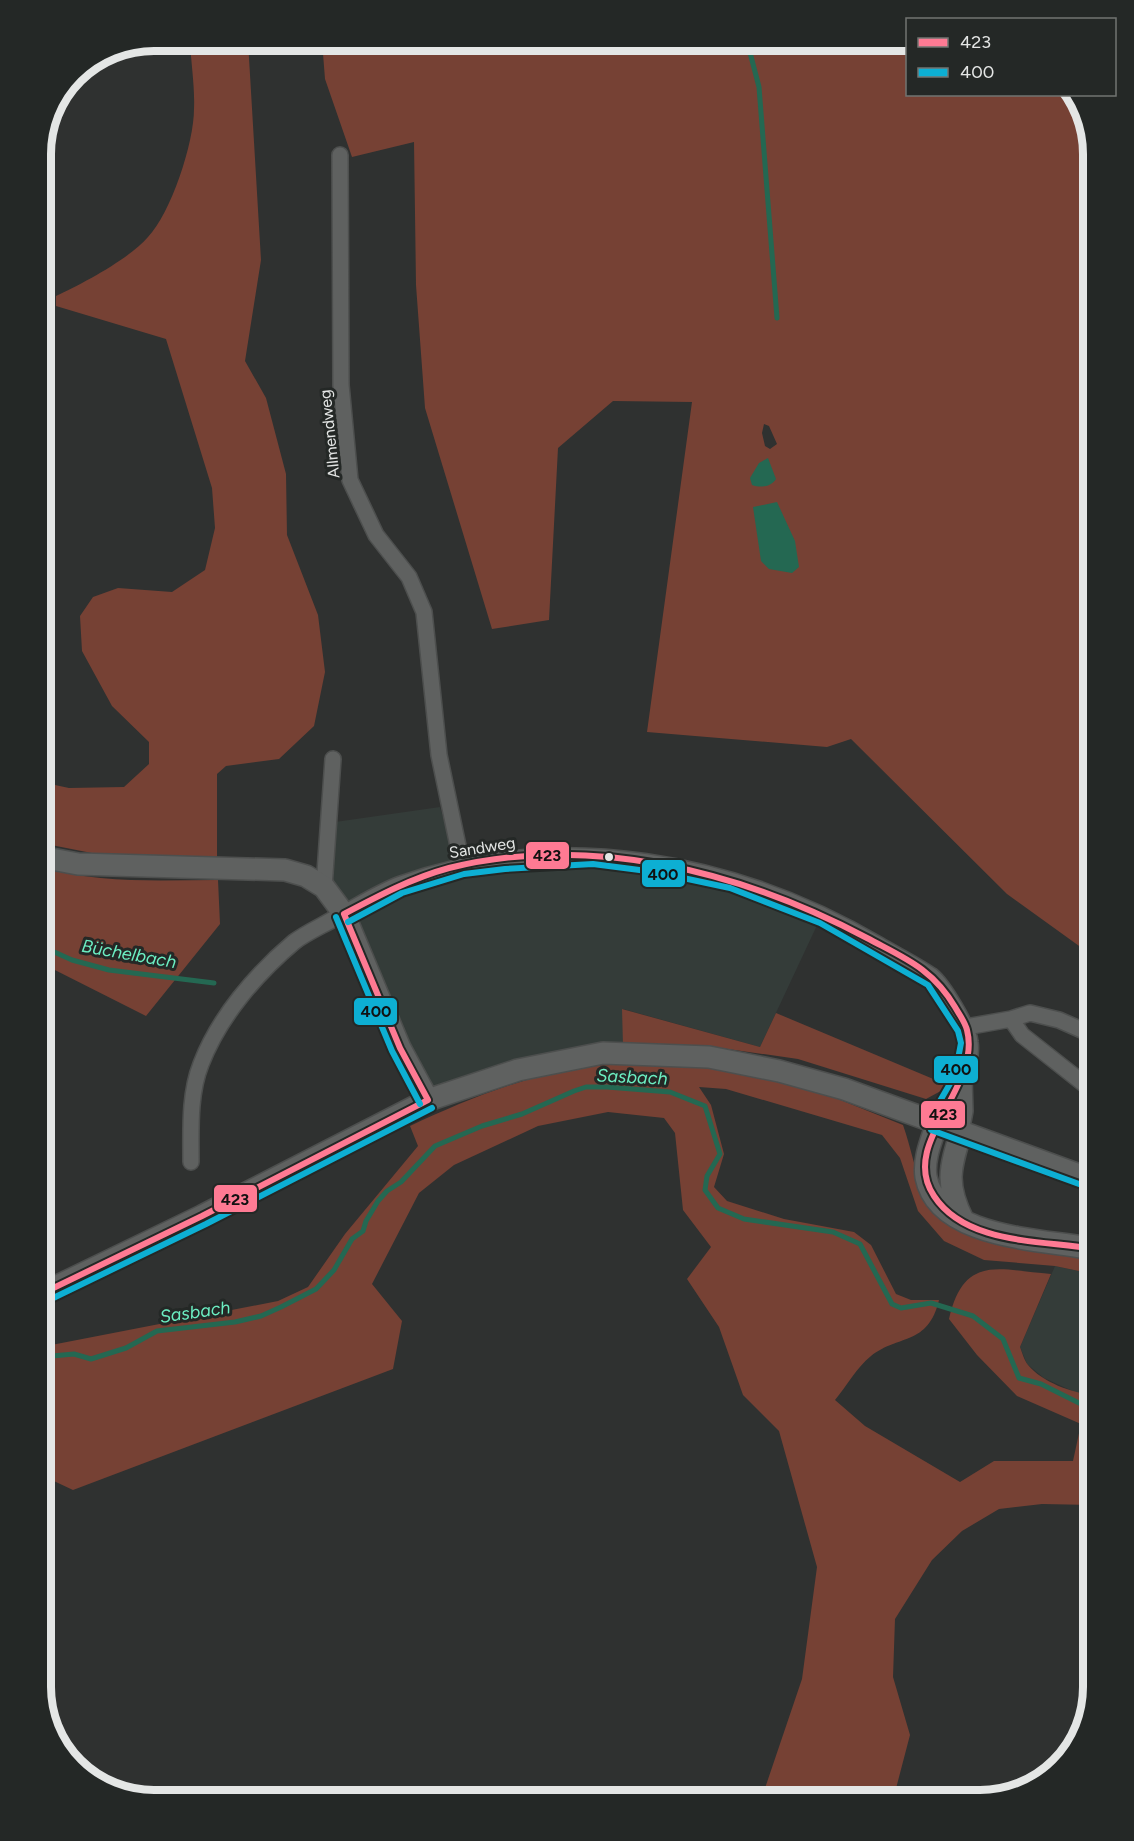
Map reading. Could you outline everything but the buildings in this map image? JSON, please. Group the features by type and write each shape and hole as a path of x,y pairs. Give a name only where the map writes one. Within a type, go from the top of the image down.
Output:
{"main road":[{"path":"51,859 78,864 285,870 306,876 324,887 344,914 400,1048 428,1100"},
{"path":"51,1289 212,1211 428,1100 518,1070 603,1053 709,1057 779,1071 844,1089 1083,1176"},
{"path":"938,1123 928,1154 926,1176 933,1194 945,1208 963,1220 989,1232 1018,1239 1083,1248"},
{"path":"962,1132 950,1166 950,1184 954,1202 963,1220"}],"street":[{"name":"Allmendweg","path":"340,155 341,385 350,480 376,535 409,577 424,612 439,755 462,865"},
{"path":"324,887 333,759"},
{"name":"Sandweg","path":"191,1162 192,1105 200,1065 223,1021 251,984 296,940 398,885 462,865 593,855 656,863 732,879 824,915 934,978 966,1027 970,1043 964,1078 965,1111 962,1132"},
{"path":"966,1027 1011,1019 1030,1013 1059,1020 1083,1030"},
{"path":"1011,1019 1022,1035 1083,1082"},
{"name":"Sandweg","path":"938,1123 964,1078"}],"shaded area":[{"path":"191,51 249,51 261,260 245,361 266,398 286,474 287,535 318,615 325,672 314,726 279,759 226,766 217,774 217,857 117,858 51,845 51,784 69,788 124,787 149,764 149,742 112,706 82,651 80,616 93,597 118,588 172,592 205,570 215,528 212,488 166,339 56,306 56,296 92,278 129,254 157,226 173,195 186,158 193,123 194,92"},
{"path":"323,51 906,51 906,96 1065,96 1079,127 1083,154 1083,949 1007,894 851,739 827,747 647,732 692,402 613,401 558,448 549,620 492,629 425,408 416,285 414,142 352,157 325,79","holes":["764,424 769,426 777,444 770,449 765,446 762,433"]},
{"path":"768,458 776,479 766,486 752,485 750,478 759,463"},
{"path":"777,502 795,541 799,567 792,573 769,569 761,561 753,507"},
{"path":"440,807 461,878 559,866 643,872 730,887 819,921 760,1047 623,1009 623,1045 517,1059 420,1091 332,887 335,822"},
{"path":"51,869 107,879 218,880 220,924 146,1016 51,968"},
{"path":"622,1009 760,1047 776,1013 950,1086 926,1099 798,1059 714,1047 623,1045"},
{"path":"627,1064 663,1064 744,1072 833,1097 903,1125 926,1195 939,1214 957,1228 999,1245 1083,1255 1083,1272 1055,1266 984,1260 944,1241 918,1211 900,1158 882,1135 726,1089 699,1087 711,1105 724,1154 714,1187 727,1201 784,1219 854,1232 871,1245 896,1294 911,1300 939,1300 928,1325 911,1337 892,1344 871,1356 856,1371 835,1400 865,1426 960,1482 994,1461 1073,1461 1081,1424 1017,1396 977,1355 949,1319 956,1298 964,1284 974,1275 999,1269 1051,1274 1020,1347 1028,1365 1041,1377 1067,1389 1083,1393 1083,1505 1042,1504 999,1509 962,1531 932,1560 895,1619 893,1677 910,1735 896,1790 764,1790 802,1679 817,1567 779,1431 743,1395 719,1327 687,1279 711,1247 683,1210 675,1133 664,1118 608,1112 538,1126 454,1165 419,1193 372,1284 402,1321 393,1369 73,1490 51,1480 51,1345 278,1301 308,1287 345,1234 418,1146 410,1126 486,1093 526,1080 566,1070"},
{"path":"1055,1266 1083,1272 1083,1394 1044,1378 1027,1364 1020,1347"}],"waterway":[{"path":"750,51 759,87 777,318"},
{"name":"Büchelbach","path":"51,951 72,960 109,970 214,983"},
{"name":"Sasbach","path":"51,1356 74,1354 91,1359 126,1348 157,1331 235,1322 261,1316 281,1307 316,1289 334,1270 352,1239 363,1231 378,1201 387,1191 401,1182 435,1146 482,1126 522,1114 574,1091 586,1087 607,1087 670,1092 705,1106 720,1154 707,1176 705,1190 718,1208 744,1219 833,1232 860,1244 892,1304 901,1308 931,1303 973,1316 1003,1339 1019,1378 1041,1384 1083,1405"}],"transit line":[{"name":"423","path":"344,914 408,882 449,868 502,858 556,855 610,857 664,865 717,877 819,914 893,952 927,973 946,994 966,1027 968,1052 963,1073 933,1135 926,1156 926,1176 934,1196 948,1212 965,1224 985,1232 1007,1238 1083,1248"},
{"name":"400","path":"348,922 402,893 464,874 505,869 593,864 655,872 730,888 820,923 928,985 958,1031 961,1043 955,1075 929,1120 931,1130 1083,1185"},
{"name":"423","path":"344,914 400,1048 428,1100"},
{"name":"400","path":"336,917 392,1051 420,1104"},
{"name":"423","path":"51,1289 202,1216 428,1100"},
{"name":"400","path":"51,1299 206,1224 432,1108"}]}
